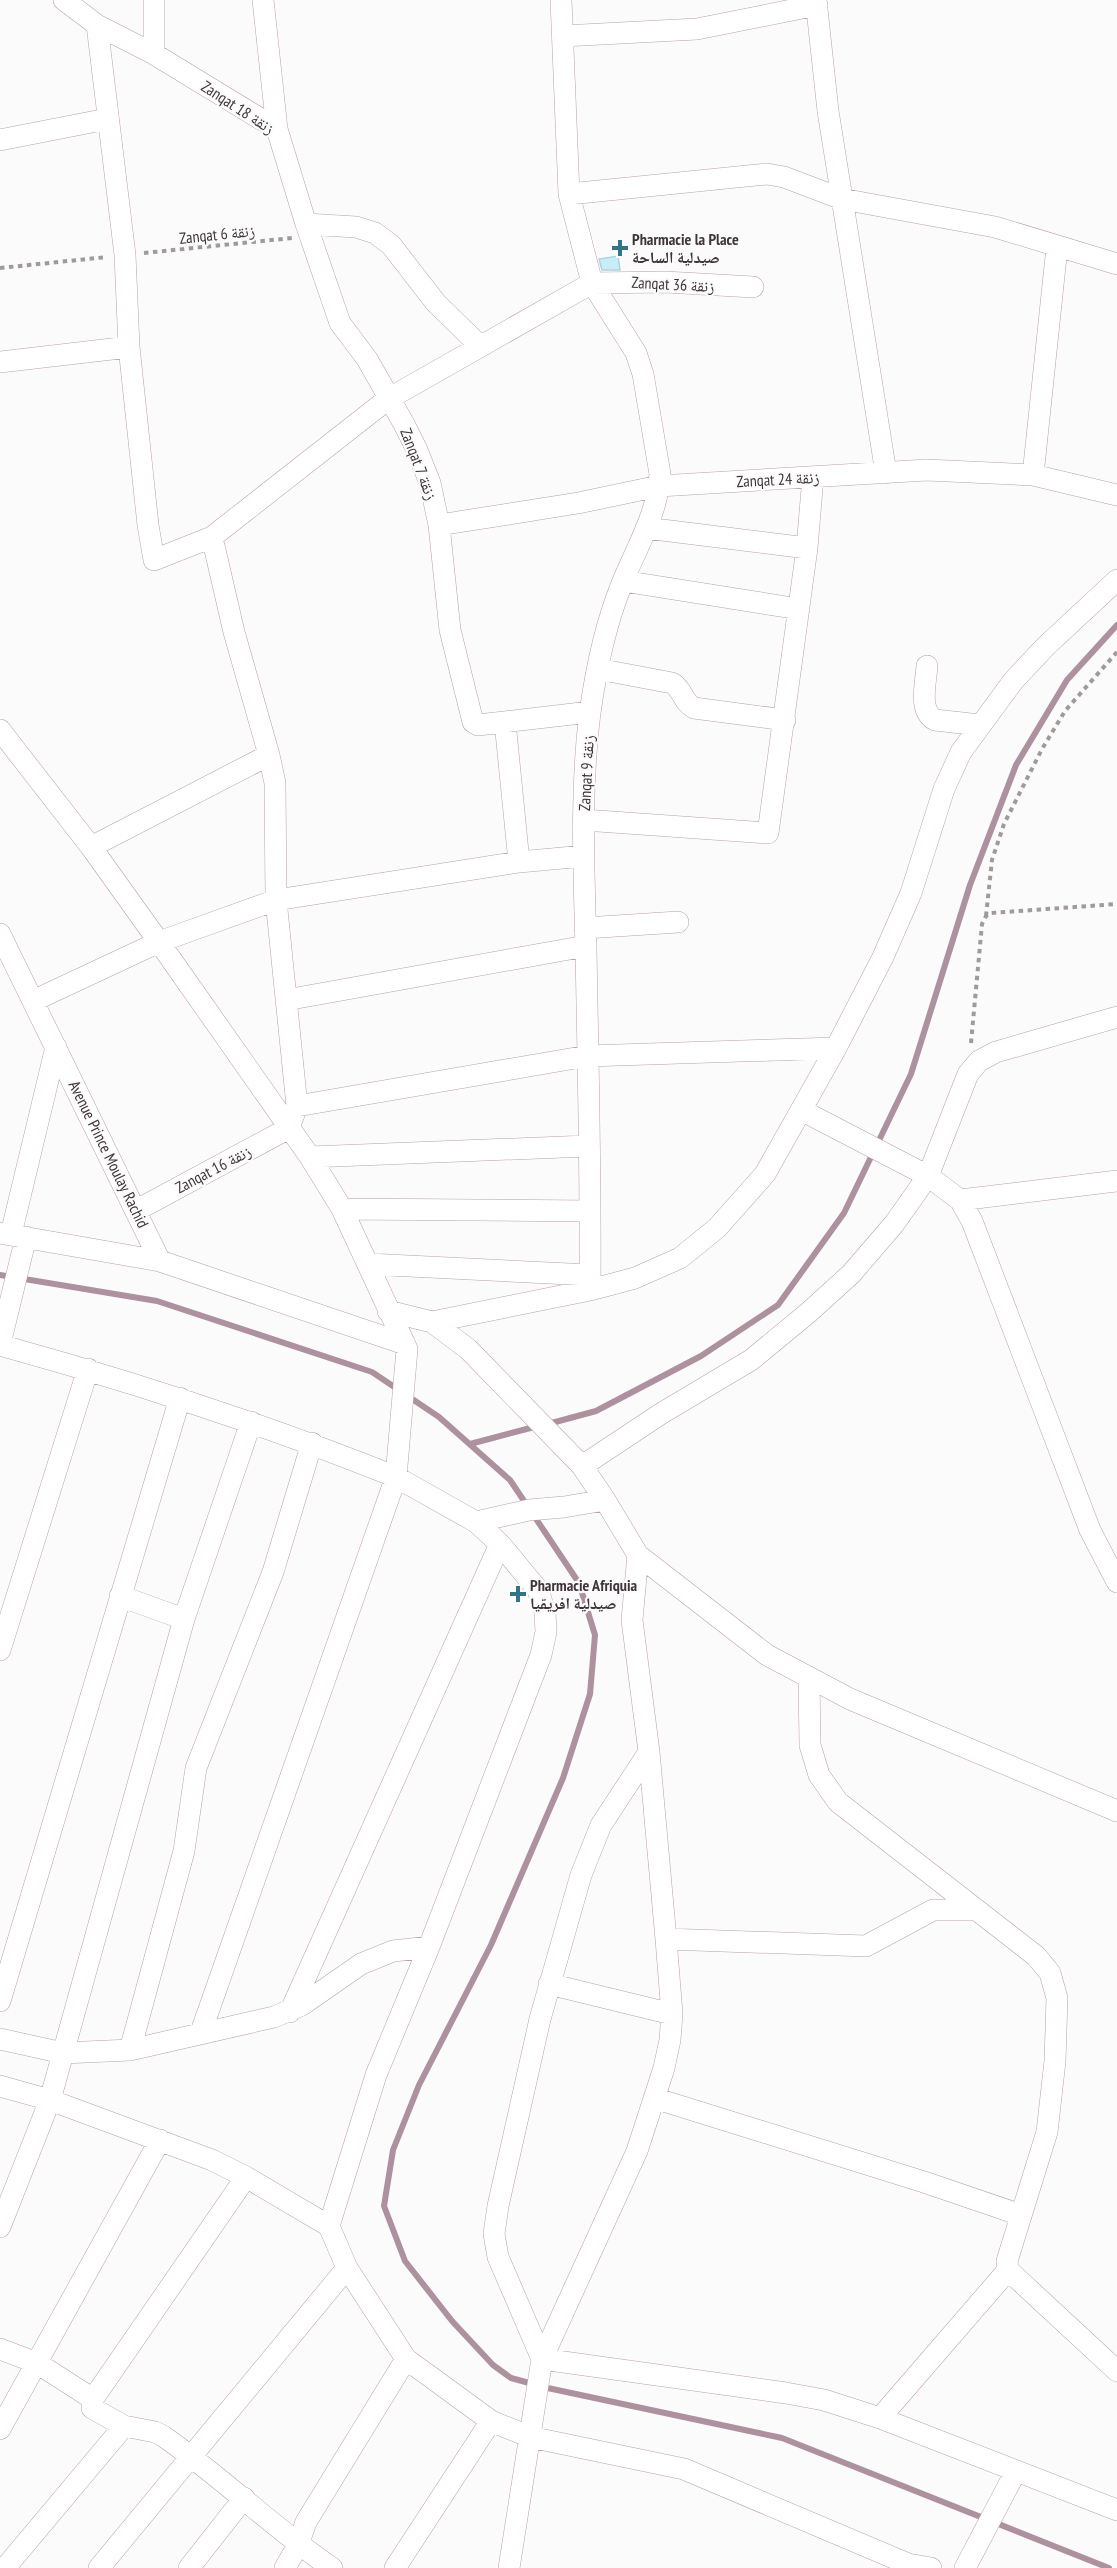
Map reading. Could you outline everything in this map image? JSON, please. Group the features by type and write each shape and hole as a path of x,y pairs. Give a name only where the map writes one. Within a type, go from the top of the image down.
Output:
{"street":[{"name":"Zanqat 18 زنقة","path":"64,0 97,25 154,54 277,129 309,230"},
{"path":"154,0 154,54"},
{"path":"263,0 277,129"},
{"name":"Zanqat 9 زنقة","path":"561,0 569,194 592,283 636,353 644,374 659,460 659,486 646,528 623,581 598,669 590,712 585,762 584,856 590,1282"},
{"path":"563,36 698,29 817,3 828,111 886,473"},
{"path":"97,25 125,255 129,347 148,525 154,560 212,537 388,399 592,283"},
{"path":"0,140 107,119"},
{"path":"569,194 767,174 784,177 842,199 995,227 1117,264"},
{"path":"309,230 356,227 375,233 391,245 450,319 480,346"},
{"name":"Zanqat 7 زنقة","path":"309,230 340,323 367,359 417,450 430,483 439,525 450,630 475,724 505,723"},
{"path":"1033,475 1057,247"},
{"name":"Zanqat 36 زنقة","path":"592,283 665,282 753,287"},
{"path":"0,362 129,347"},
{"name":"Zanqat 24 زنقة","path":"439,525 578,503 659,486 886,473 977,471 1033,475 1117,495"},
{"path":"584,820 768,833 807,548 813,477"},
{"path":"646,528 807,548"},
{"path":"212,537 234,632 269,755 275,793 276,900 297,1106 289,1128"},
{"path":"432,1322 590,1282 635,1278 680,1258 717,1228 765,1174 836,1048 883,957 910,893 944,789 961,752 1014,680 1046,646 1117,580"},
{"path":"623,581 799,609"},
{"path":"927,666 924,703 929,717 935,720 980,725"},
{"path":"598,669 672,683 677,686 687,704 694,708 785,720"},
{"path":"519,862 505,723 590,712"},
{"path":"0,730 91,847 310,1157 342,1209 406,1347 396,1477 201,2032"},
{"path":"91,847 269,755"},
{"path":"34,1000 159,942 276,900 519,862 584,856"},
{"path":"286,1000 585,937 678,922"},
{"name":"Avenue Prince Moulay Rachid","path":"0,934 160,1261"},
{"path":"582,1466 662,1413 751,1360 851,1274 894,1224 928,1176 968,1074 979,1061 996,1053 1117,1017"},
{"name":"Avenue Prince Moulay Rachid","path":"0,1344 19,1266 12,1234 56,1047"},
{"path":"297,1106 587,1056 836,1048"},
{"path":"801,1110 928,1176 960,1200 972,1221 1090,1530 1117,1582"},
{"name":"Zanqat 16 زنقة","path":"137,1210 289,1128"},
{"path":"310,1157 588,1146"},
{"path":"960,1200 1117,1181"},
{"path":"342,1209 590,1211"},
{"path":"12,1234 160,1261 406,1347"},
{"path":"368,1264 590,1282"},
{"path":"388,1311 432,1322 468,1349 582,1466 638,1555 767,1654 809,1678 917,1729 1117,1811"},
{"path":"0,1344 180,1398 312,1443 396,1477 476,1522 500,1544 537,1590 545,1612 546,1632 541,1655 429,1947 376,2075 329,2226"},
{"path":"0,1650 88,1369"},
{"path":"0,2001 180,1398"},
{"path":"0,2227 50,2100 184,1620 251,1422"},
{"path":"130,2050 183,1851 196,1768 273,1572 312,1443"},
{"path":"476,1522 528,1510 605,1500"},
{"path":"290,2012 500,1544"},
{"path":"509,2568 540,2367 637,2151 666,2059 672,2014 649,1752 632,1620 638,1555"},
{"path":"120,1596 184,1620"},
{"path":"809,1678 810,1744 819,1775 838,1802 1036,1956 1050,1974 1057,1998 1055,2061 1047,2132 1021,2215 1008,2261 1008,2270 880,2418"},
{"path":"540,2367 498,2257 494,2234 506,2166 549,1984 581,1875 591,1847 616,1799 649,1752"},
{"path":"666,1939 866,1946 933,1910 977,1910"},
{"path":"0,2039 63,2054 130,2050 290,2012 361,1964 393,1951 429,1947"},
{"path":"549,1984 672,2014"},
{"path":"0,2086 50,2100 212,2160 246,2177 329,2226 347,2268 406,2358 492,2421 530,2437 684,2469 908,2564 931,2568"},
{"path":"654,2098 913,2178 1021,2215"},
{"path":"0,2429 160,2140"},
{"path":"246,2177 93,2399 92,2408 123,2426 154,2432 192,2456 298,2545 332,2568"},
{"path":"99,2568 347,2268"},
{"path":"1008,2270 1117,2371"},
{"path":"0,2349 37,2363 93,2399"},
{"path":"285,2568 298,2545 306,2522 406,2358"},
{"path":"540,2367 786,2393 824,2400 880,2418 1117,2510"},
{"path":"395,2568 492,2421"},
{"path":"5,2568 123,2426"},
{"path":"965,2568 1016,2471"},
{"path":"189,2568 244,2498"}],"path":[{"name":"Zanqat 6 زنقة","path":"0,268 125,255 309,230"},
{"path":"968,1074 982,924 986,916 992,860 1004,824 1042,749 1065,711 1117,652"},
{"path":"986,916 991,913 1117,904"}],"building":[{"path":"618,256 620,270 602,270 599,259"}],"waterway":[{"path":"548,1424 596,1411 701,1356 778,1305 844,1213 911,1074 970,885 1016,765 1067,680 1117,625"},
{"path":"0,1275 157,1301 372,1372 439,1417 510,1480 579,1583 595,1635 590,1694 563,1778 491,1945 419,2085 393,2150 384,2206 405,2261 452,2321 493,2365 511,2378 533,2384"},
{"path":"470,1444 538,1426"},
{"path":"543,2387 782,2438 1109,2568"}],"place":[{"name":"Pharmacie la Place صيدلية الساحة","path":"620,248"},
{"name":"Pharmacie Afriquia صيدلية افريقيا","path":"518,1594"}]}
